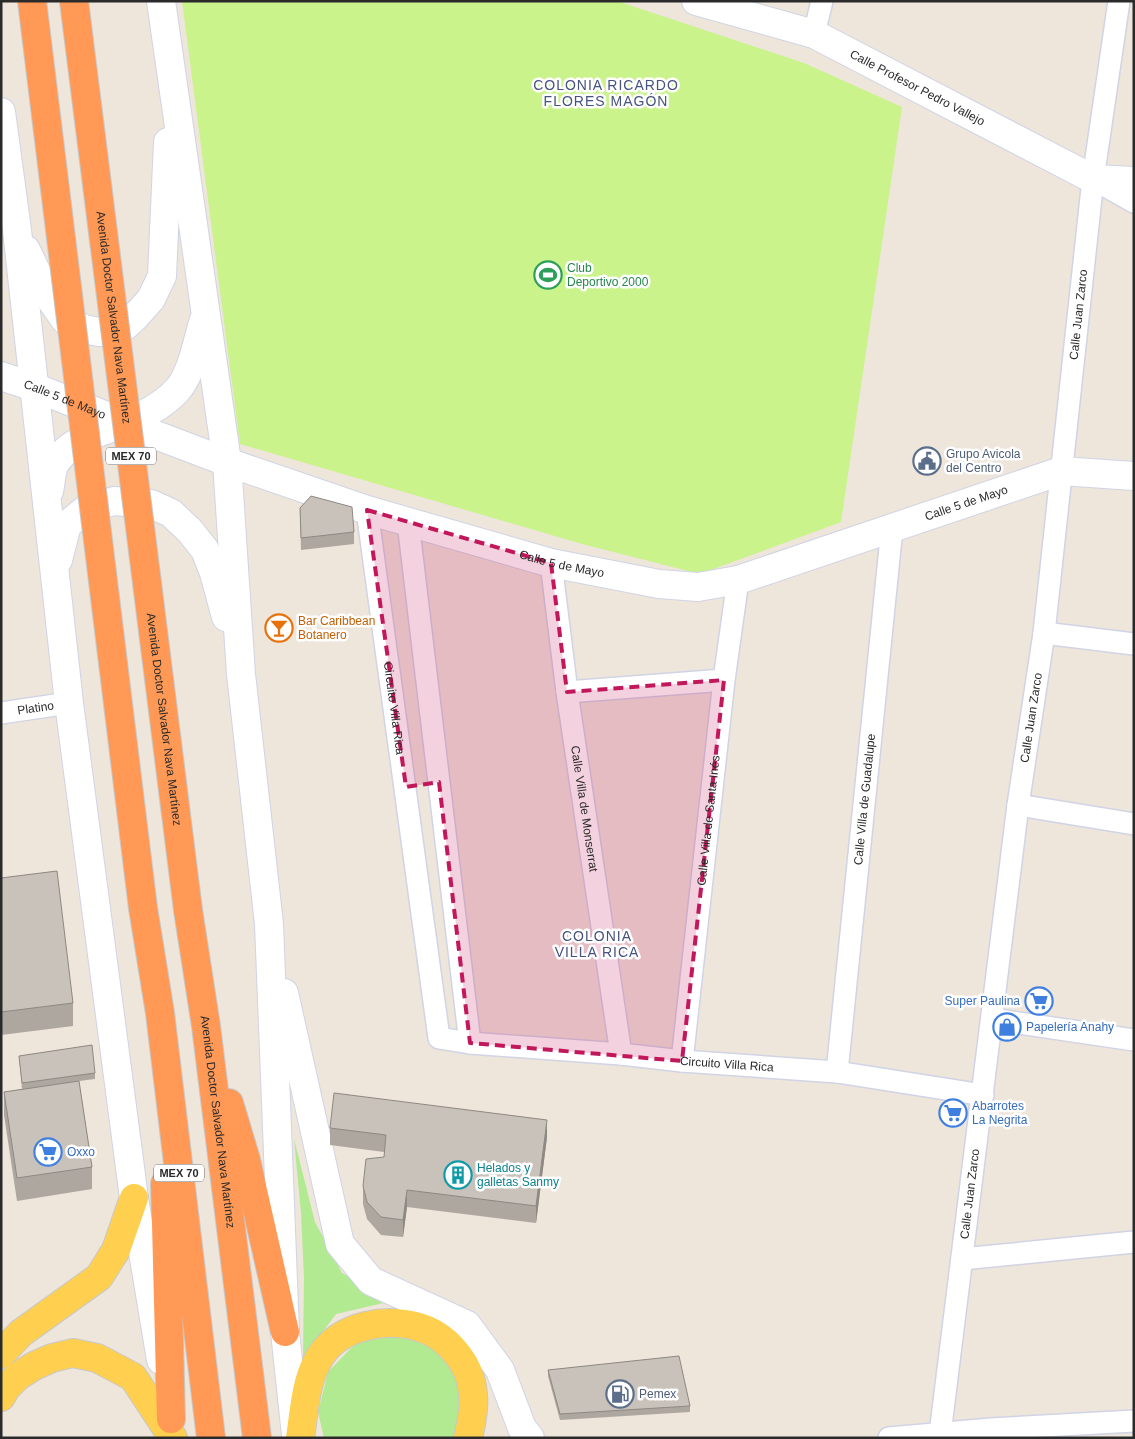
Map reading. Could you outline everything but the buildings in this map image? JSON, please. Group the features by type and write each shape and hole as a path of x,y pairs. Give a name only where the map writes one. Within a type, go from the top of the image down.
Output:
{"highway":[{"name":"MEX 70","path":"32,1 143,908 160,1013 211,1438"},
{"name":"Avenida Doctor Salvador Nava Martínez","path":"74,1 188,910 206,1026 257,1438"},
{"path":"160,1013 173,1431"},
{"path":"206,1026 246,1160 285,1332"}],"main road":[{"path":"161,1 227,462 241,674 269,924 285,1332 296,1438"},
{"name":"Calle Profesor Pedro Vallejo","path":"696,1 814,34 1092,179 1134,181"},
{"path":"17,230 47,294 65,320 84,329 110,332 125,326 136,317 151,299 162,276 171,77"},
{"path":"1,112 17,230 69,703 134,1198 173,1431"},
{"path":"47,501 55,463 66,451 77,442 139,417 164,402 179,388 188,374 206,311"},
{"name":"Calle 5 de Mayo","path":"1,376 227,462 367,510 551,563 659,584 698,587 738,580 1061,471 1134,476"},
{"path":"58,602 56,568 67,525 85,510 114,501 152,504 171,513 190,531 205,550 214,573 241,674"},
{"path":"269,924 340,1244 370,1281 466,1325 500,1370 522,1428 530,1438"},
{"path":"1,1354 21,1333 99,1276 116,1250 134,1198"},
{"path":"300,1438 310,1376 318,1358 327,1347 349,1331 362,1327 388,1324 415,1326 428,1330 440,1338 461,1360 469,1376 474,1394 473,1416 468,1438"},
{"path":"1,1397 6,1388 18,1376 34,1366 52,1358 73,1353 97,1358 133,1377 173,1431"}],"street":[{"path":"814,34 822,1"},
{"name":"Calle Juan Zarco","path":"940,1434 1018,805 1044,632 1092,179 1120,1"},
{"path":"1092,179 1134,202"},
{"name":"Circuito Villa Rica","path":"367,510 439,1038 470,1043 836,1072 983,1094"},
{"path":"408,522 470,1043"},
{"name":"Calle Villa de Guadalupe","path":"836,1072 892,528"},
{"name":"Calle Villa de Monserrat","path":"551,563 566,692 621,1054"},
{"name":"Calle Villa de Santa Inés","path":"682,1060 724,680 738,580"},
{"path":"1044,632 1134,644"},
{"path":"566,692 724,680"},
{"name":"Platino","path":"1,713 69,703"},
{"path":"406,787 439,782"},
{"path":"1018,805 1134,824"},
{"path":"992,1019 1134,1040"},
{"path":"962,1259 1134,1242"},
{"path":"889,1438 991,1429 1134,1421"}],"highlighted area":[{"path":"367,510 551,563 567,692 724,680 682,1061 470,1043 439,782 406,787"}],"green space":[{"name":"Club Deportivo 2000","path":"182,1 617,1 804,63 902,107 841,522 700,574 582,544 240,444"},
{"path":"294,1139 315,1222 342,1273 392,1301 336,1314 303,1358 304,1278 301,1213"},
{"path":"399,1332 436,1344 459,1374 464,1408 459,1438 324,1438 318,1412 328,1372 358,1341"}],"place":[{"name":"Club Deportivo 2000","path":"548,275"},
{"name":"Grupo Avicola del Centro","path":"927,461"},
{"name":"Bar Caribbean Botanero","path":"279,628"},
{"name":"Super Paulina","path":"1039,1001"},
{"name":"Papelería Anahy","path":"1007,1027"},
{"name":"Abarrotes La Negrita","path":"953,1113"},
{"name":"Oxxo","path":"48,1152"},
{"name":"Helados y galletas Sanmy","path":"458,1175"},
{"name":"Pemex","path":"620,1394"}],"district":[{"name":"COLONIA RICARDO FLORES MAGÓN","path":"606,94"},
{"name":"COLONIA VILLA RICA","path":"597,944"}]}
